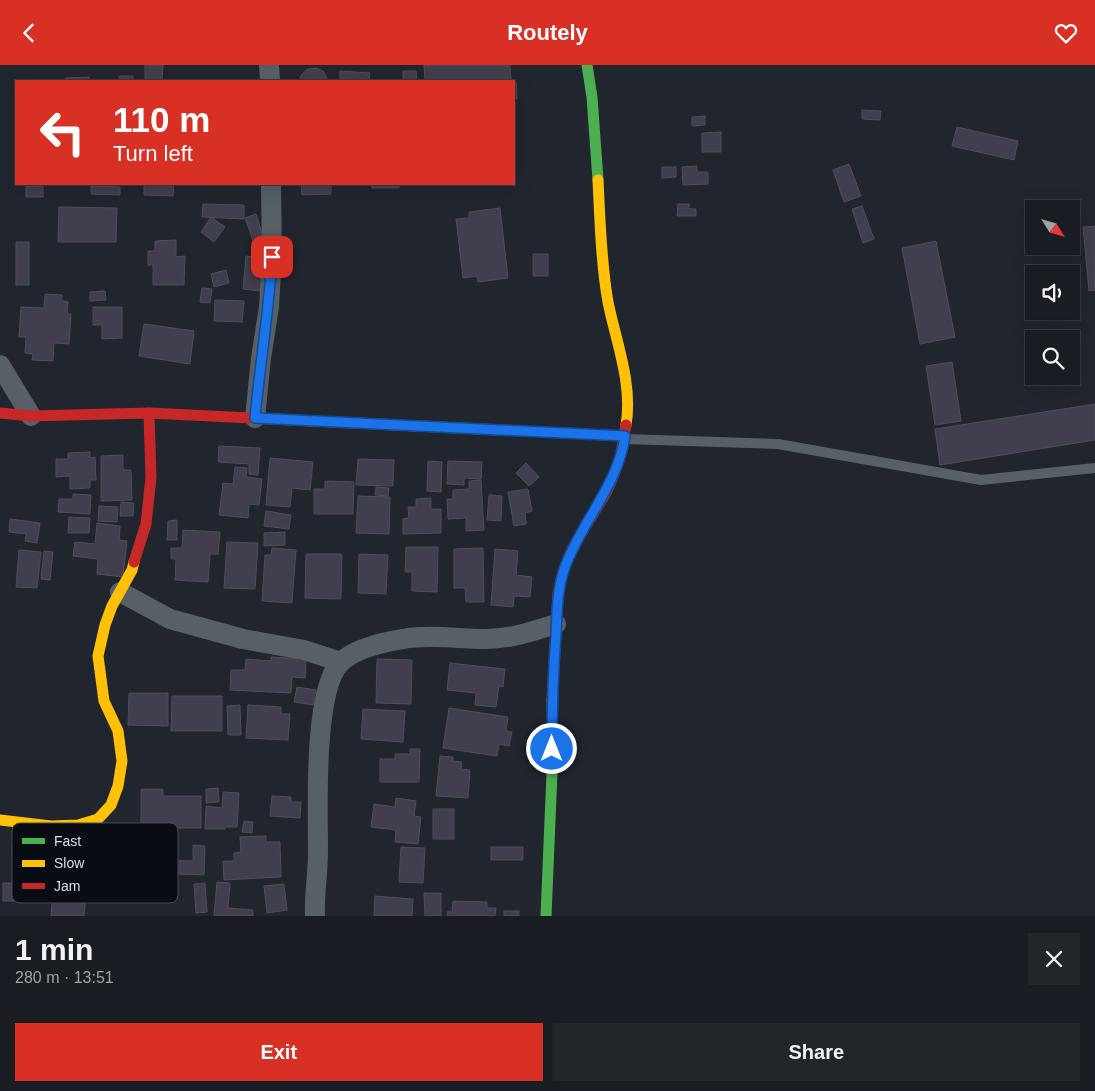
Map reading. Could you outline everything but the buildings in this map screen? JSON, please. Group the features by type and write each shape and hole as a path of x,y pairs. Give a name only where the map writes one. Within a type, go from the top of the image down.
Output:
{"street":[{"path":"269,65 270,80"},
{"path":"546,916 552,749 552,688 558,593 564,569 572,549 607,491 620,458 628,411 628,395 608,300 592,97 587,65"},
{"path":"255,418 269,307 272,257 271,185"},
{"path":"0,365 31,415"},
{"path":"0,413 31,415 149,413 624,437"},
{"path":"85,823 98,819 111,805 118,786 122,761 118,731 104,701 98,656 105,625 132,570 146,524 151,477 149,413"},
{"path":"120,593 170,619 243,639 304,650 341,662"},
{"path":"315,916 318,854 319,746 332,674 341,662 356,651 405,638 488,639 521,635 556,624"},
{"path":"0,820 26,823"}],"lane":[{"path":"624,437 778,444 981,480 1095,468"}],"traffic: fast":[{"path":"587,65 592,97 598,180"},
{"path":"546,916 553,749 552,699"}],"traffic: slow":[{"path":"598,180 601,241 608,302 623,363 627,394 628,410 626,425"},
{"path":"272,419 501,430"},
{"path":"85,823 98,819 111,805 118,786 122,761 118,731 104,701 98,656 105,625 112,606 132,570 134,562"},
{"path":"0,820 26,823"}],"traffic: jam":[{"path":"0,413 31,416 149,413 272,419"},
{"path":"134,562 146,524 151,477 149,413"},
{"path":"552,699 558,593 564,569 572,549 607,491 620,458 626,425"},
{"path":"501,430 625,436"}],"route":[{"path":"272,257 269,307 255,418 625,436 613,477 607,491 572,549 564,569 558,593 552,688 552,749"}]}
